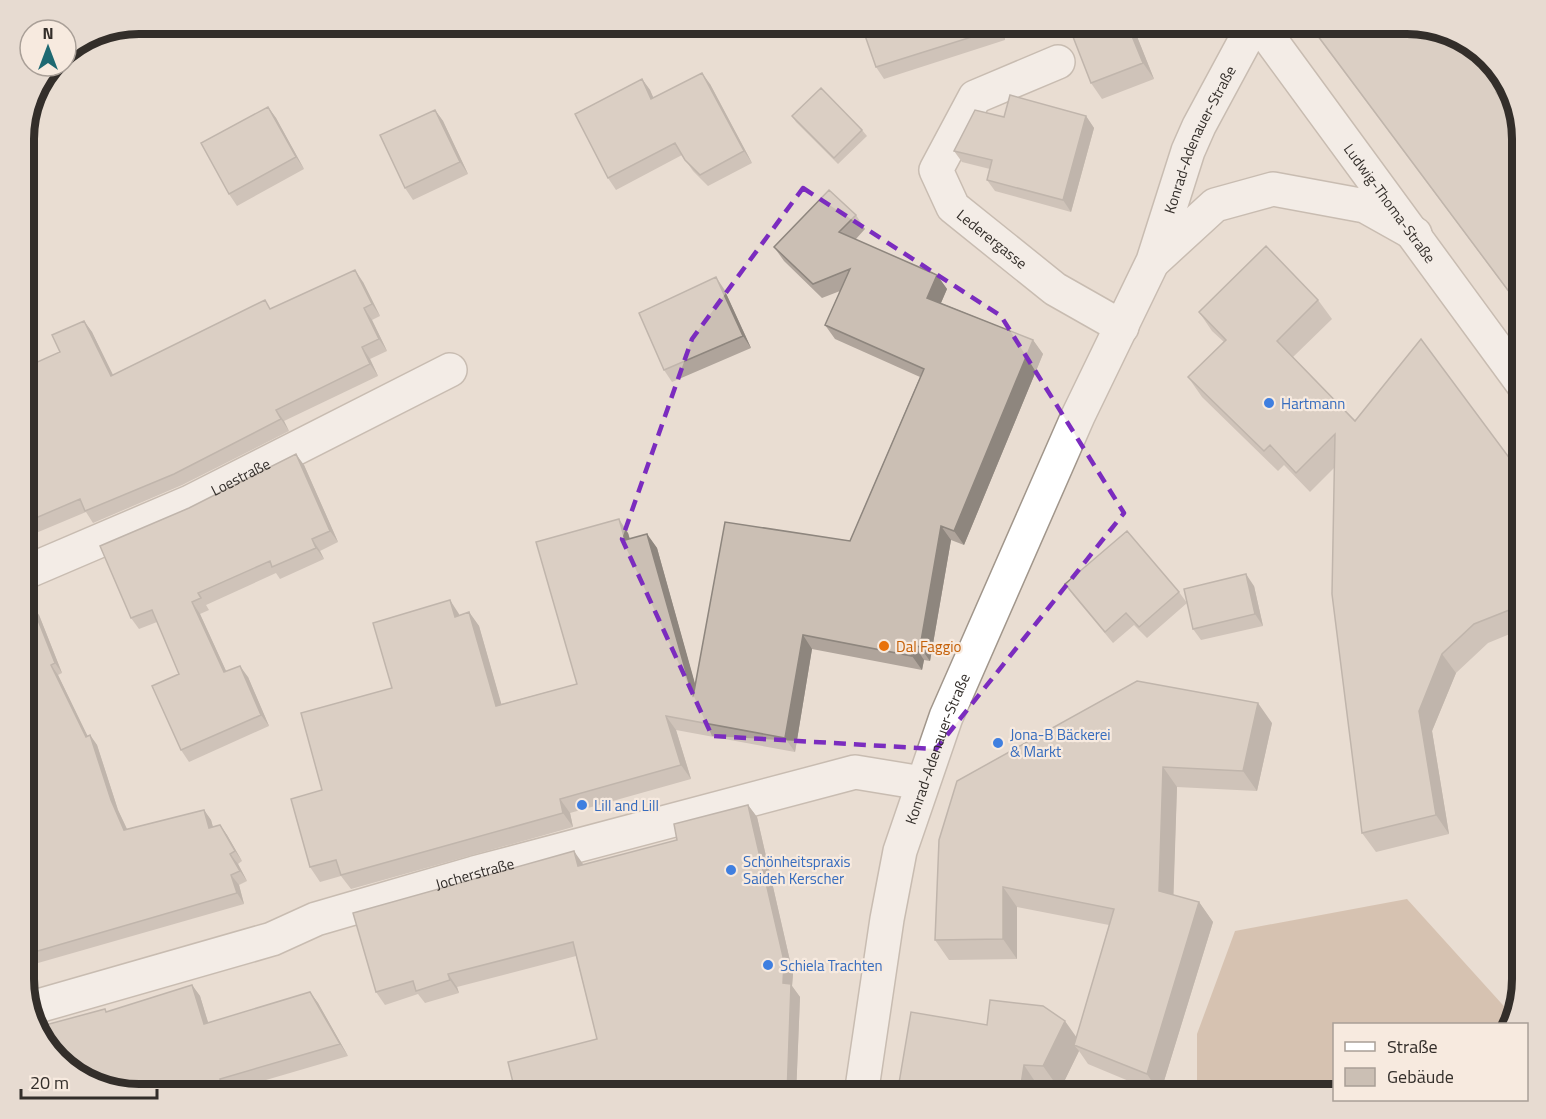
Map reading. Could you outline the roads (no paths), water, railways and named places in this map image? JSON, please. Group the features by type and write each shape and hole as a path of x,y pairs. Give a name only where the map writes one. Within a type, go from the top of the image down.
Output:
{"street":[{"name":"Konrad-Adenauer-Straße","path":"863,1084 887,919 900,851 946,717 1078,416 1154,261 1188,151 1199,126 1251,34"},
{"name":"Ludwig-Thoma-Straße","path":"1264,34 1415,234 1512,369"},
{"name":"Lederergasse","path":"1058,62 975,97 936,170 953,207 1055,289 1122,327"},
{"name":"Konrad-Adenauer-Straße","path":"1154,261 1215,205 1274,189 1365,206 1415,234"},
{"name":"Loestraße","path":"35,568 190,502 450,370"},
{"name":"Jocherstraße","path":"38,1006 272,939 316,919 474,873 855,772 922,783"}],"place":[{"name":"Hartmann","path":"1269,403"},
{"name":"Dal Faggio","path":"884,646"},
{"name":"Jona-B Bäckerei & Markt","path":"998,743"},
{"name":"Lill and Lill","path":"582,805"},
{"name":"Schönheitspraxis Saideh Kerscher","path":"731,870"},
{"name":"Schiela Trachten","path":"768,965"}]}
